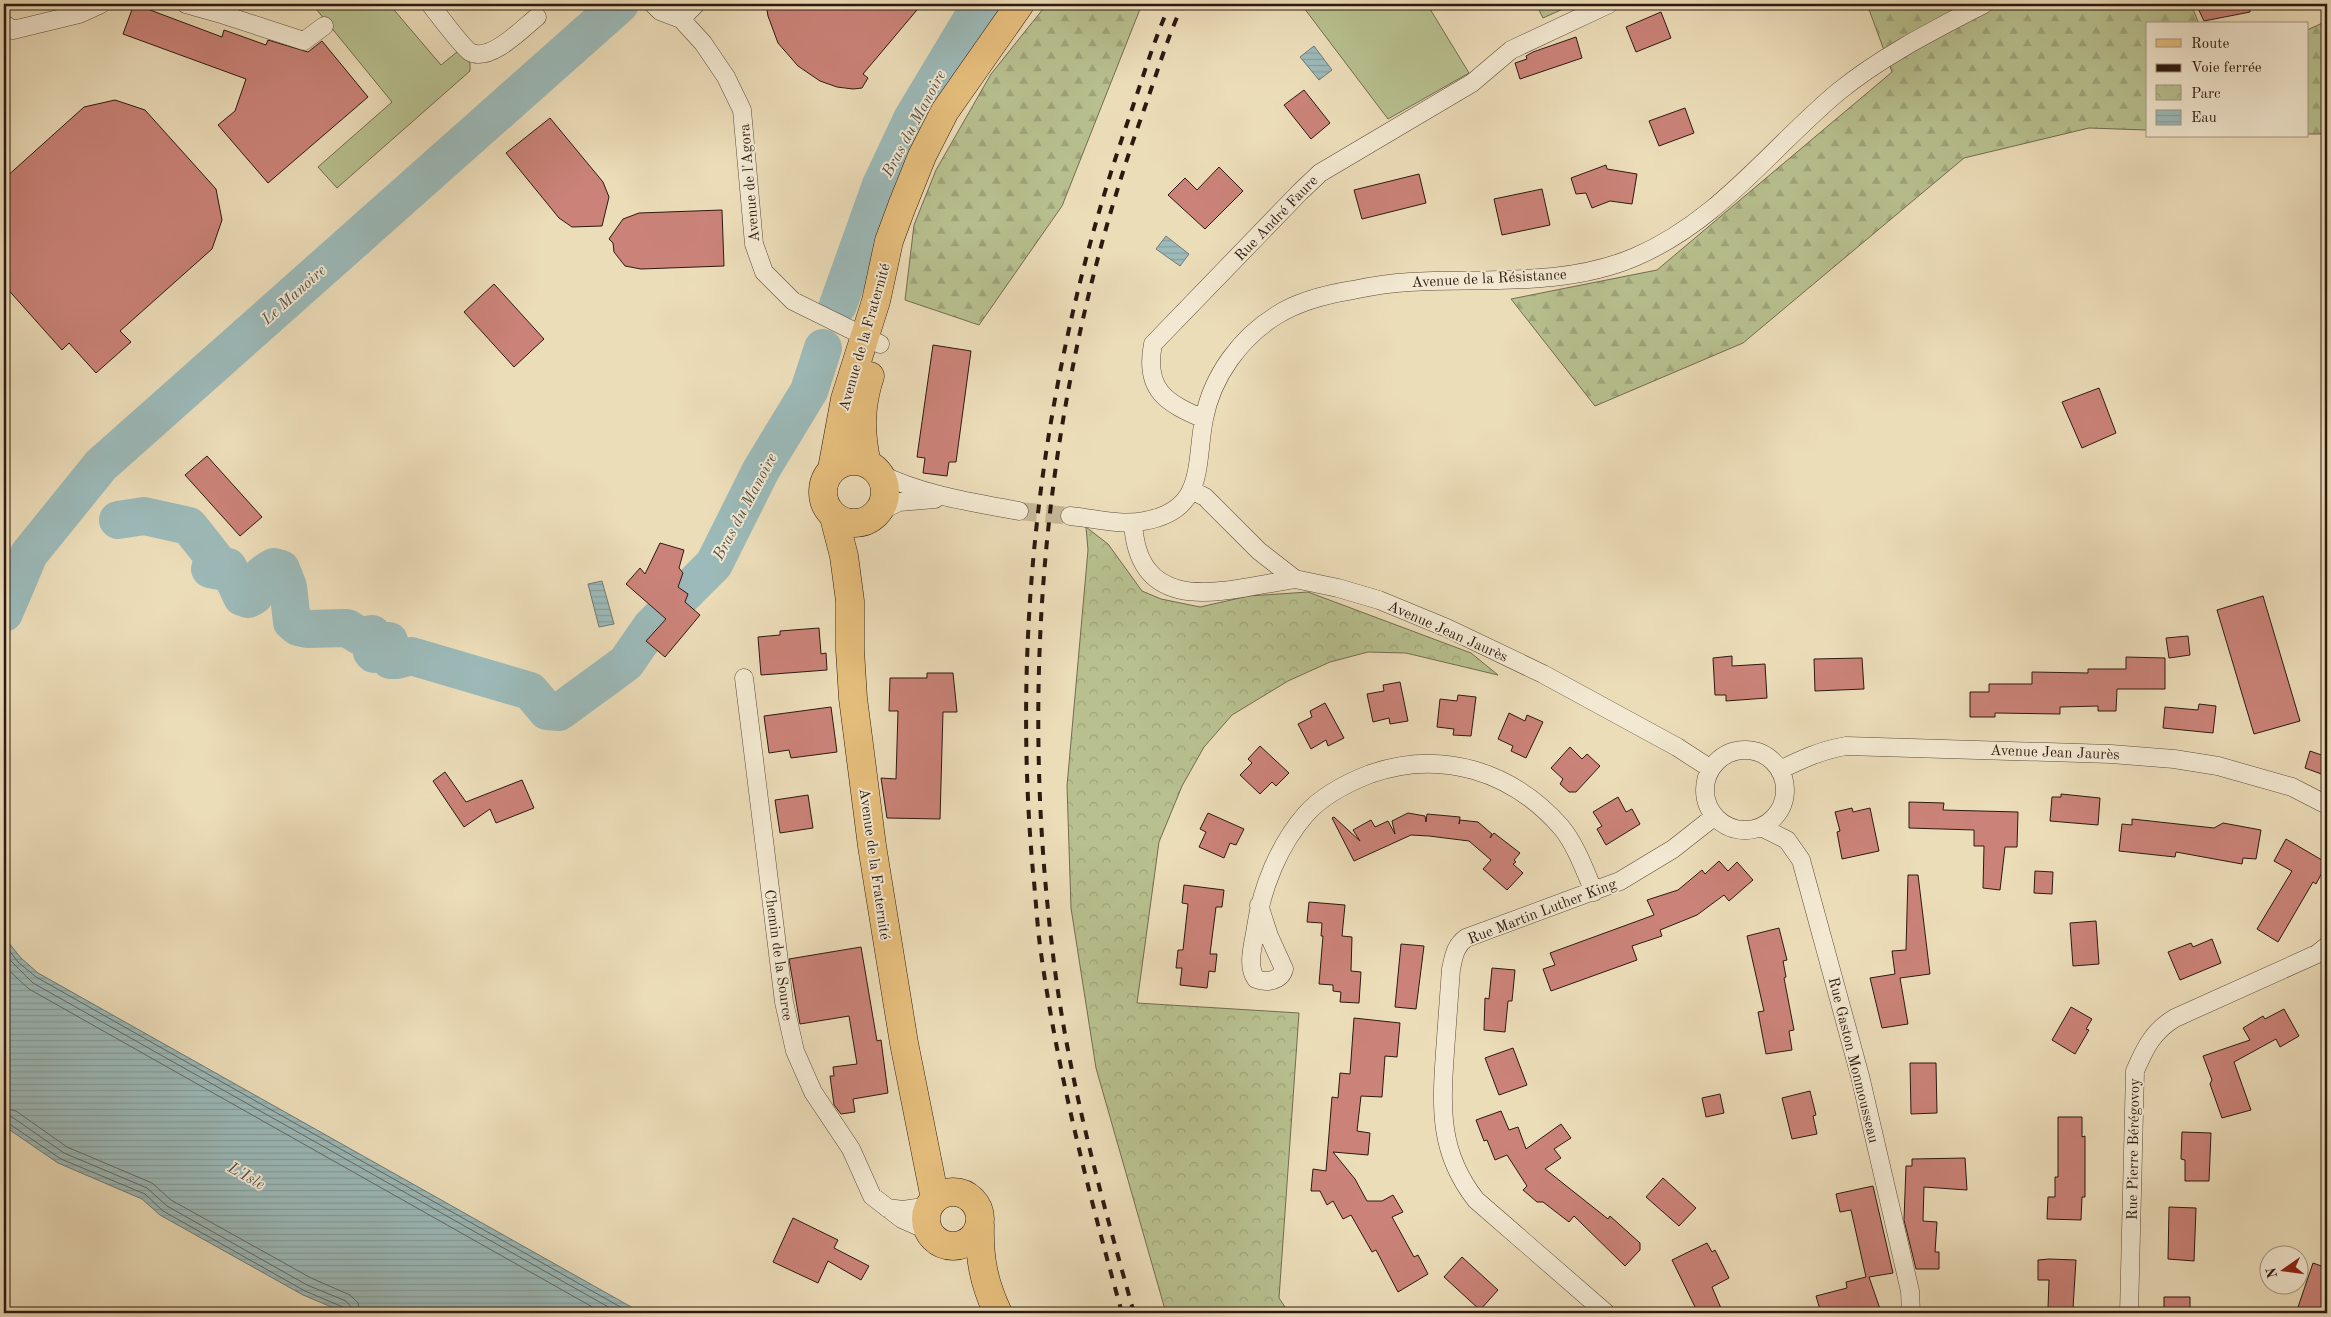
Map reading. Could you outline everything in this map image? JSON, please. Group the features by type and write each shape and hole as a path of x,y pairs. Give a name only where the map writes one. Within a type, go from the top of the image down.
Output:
{"main road":[{"name":"Avenue de la Fraternité","path":"832,469 845,399 893,299 902,206 922,156 946,111 969,75 1020,4"},
{"name":"Avenue de la Fraternité","path":"872,340 862,410 863,446 873,468"},
{"path":"849,461 873,468 884,482 885,492 878,512 865,536 858,558 850,601 844,556 834,517 823,499 826,478 832,469 849,461"},
{"path":"834,517 852,524 862,523 878,512"},
{"name":"Avenue de la Fraternité","path":"850,601 850,650 859,754 888,955 920,1125 936,1158 940,1215 993,1302"},
{"name":"Avenue de la Fraternité","path":"940,1215 974,1201 978,1209 980,1225 981,1268 993,1302"},
{"path":"940,1215 963,1244 970,1240 980,1225"}],"street":[{"path":"4,24 13,30 79,14 101,4"},
{"path":"186,4 221,8 304,41 324,26"},
{"path":"430,4 470,52 482,55 497,49 537,17"},
{"path":"653,4 660,11 680,11 696,4"},
{"name":"Rue André Faure","path":"1204,420 1173,405 1159,393 1152,380 1150,370 1153,344 1300,192 1320,173 1472,83 1511,50 1609,4"},
{"name":"Avenue de la Résistance","path":"1193,490 1202,451 1204,420 1221,373 1249,336 1282,312 1333,293 1407,282 1525,279 1568,275 1602,268 1633,258 1665,244 1738,189 1839,91 1906,45 1984,4"},
{"name":"Avenue de l'Agora","path":"680,11 726,77 742,110 754,244 764,272 793,301 872,340"},
{"path":"873,468 901,483 951,499 1018,511"},
{"path":"1070,516 1133,522 1157,518 1171,511 1193,490"},
{"name":"Avenue Jean Jaurès","path":"1193,490 1205,497 1259,551 1295,579 1338,588 1379,600 1447,628 1543,674 1677,747 1711,769"},
{"path":"878,512 899,502 951,499"},
{"path":"1133,522 1134,538 1144,565 1152,576 1166,585 1180,590 1216,592 1295,579"},
{"name":"Chemin de la Source","path":"744,678 784,1002 795,1051 813,1092 851,1149 872,1196 902,1219 940,1215"},
{"name":"Avenue Jean Jaurès","path":"1780,770 1830,748 1846,746 2111,754 2174,759 2218,766 2292,787 2327,805"},
{"path":"1740,750 1752,750 1773,761 1780,770 1785,783 1785,796 1781,809 1772,820 1761,827 1749,830 1736,829 1725,824 1715,816 1708,806 1706,781 1711,769 1729,754 1740,750"},
{"path":"1259,906 1263,887 1306,814 1340,787 1384,769 1411,763 1441,764 1470,768 1495,777 1542,807 1563,829 1581,861 1594,892"},
{"name":"Rue Martin Luther King","path":"1606,1313 1476,1200 1464,1185 1447,1145 1442,1100 1451,969 1459,943 1466,938 1620,882 1673,849 1715,816"},
{"name":"Rue Gaston Monmousseau","path":"1761,827 1787,840 1801,860 1860,1076 1910,1291 1911,1313"},
{"name":"Rue Pierre Bérégovoy","path":"2130,1313 2135,1071 2150,1039 2163,1026 2176,1018 2317,954 2327,946"},
{"path":"884,1207 940,1215"}],"green space":[{"path":"312,4 389,4 441,65 457,52 470,63 470,71 337,188 318,167 392,102"},
{"path":"1047,4 1142,4 1062,206 979,325 905,300 914,225 936,170 991,74"},
{"path":"1301,4 1427,4 1469,73 1388,119"},
{"path":"1536,4 1574,4 1543,18"},
{"path":"1867,4 2191,4 2198,22 2146,22 2146,130 2089,128 1964,158 1743,343 1595,406 1511,299 1657,270 1892,72"},
{"path":"2327,21 2327,134 2308,134 2308,30"},
{"path":"1086,527 1108,544 1142,591 1161,599 1200,607 1249,596 1308,592 1471,653 1498,675 1406,653 1368,652 1330,662 1288,681 1232,715 1204,747 1182,786 1159,842 1137,1003 1299,1013 1279,1298 1289,1313 1166,1313 1096,1068 1071,908 1067,786 1088,550"}],"water":[{"path":"1314,46 1332,70 1319,80 1300,57"},
{"path":"1166,236 1189,254 1180,266 1156,249"},
{"path":"602,581 614,624 599,627 588,584"},
{"name":"L'Isle","path":"4,937 21,958 38,973 642,1313 346,1313 303,1295 160,1215 142,1199 58,1163 4,1126"}],"building":[{"path":"134,4 222,37 224,30 266,45 268,40 308,52 322,41 368,97 268,183 218,125 235,111 246,79 123,34"},
{"path":"766,4 922,4 863,74 868,78 862,88 853,89 837,87 820,81 798,66 778,43 768,16"},
{"path":"2196,4 2250,4 2250,12 2204,21"},
{"path":"1661,12 1671,38 1636,52 1626,27"},
{"path":"1576,37 1582,58 1520,79 1515,63 1527,59 1526,56 1533,52"},
{"path":"1304,90 1330,123 1311,139 1284,105"},
{"path":"115,100 145,110 216,189 222,220 212,249 120,331 131,342 96,373 69,343 62,350 4,285 4,179 84,107"},
{"path":"1685,108 1694,133 1659,146 1649,121"},
{"path":"550,118 603,182 609,197 602,226 572,227 559,218 506,153"},
{"path":"1606,165 1607,169 1637,174 1632,204 1610,201 1592,208 1586,193 1576,194 1571,178"},
{"path":"1219,167 1243,191 1205,229 1168,195 1185,178 1197,190"},
{"path":"1419,174 1426,203 1362,219 1354,190"},
{"path":"1542,189 1550,225 1502,235 1494,199"},
{"path":"722,210 724,266 641,269 625,266 614,252 613,243 609,239 623,219 639,213"},
{"path":"494,284 544,339 514,367 464,312"},
{"path":"933,345 971,351 956,462 949,462 947,476 923,473 925,458 917,457"},
{"path":"2099,388 2116,433 2082,448 2062,402"},
{"path":"207,456 262,517 240,536 185,475"},
{"path":"660,543 684,550 679,568 683,573 678,587 688,594 685,602 700,615 665,657 646,641 666,619 626,584 640,568 645,574"},
{"path":"2263,596 2300,721 2254,734 2217,610"},
{"path":"819,628 821,654 826,653 827,670 761,675 758,637 780,635 780,631"},
{"path":"2188,636 2190,655 2169,658 2166,638"},
{"path":"1732,656 1732,666 1765,664 1767,698 1726,701 1726,695 1715,695 1713,658"},
{"path":"2126,657 2165,658 2165,689 2117,689 2116,711 2098,711 2098,706 2060,707 2060,714 1995,713 1995,717 1970,717 1970,692 1989,692 1989,684 2032,684 2032,672 2088,673 2088,669 2126,669"},
{"path":"1862,658 1864,689 1815,691 1814,659"},
{"path":"927,673 953,673 957,712 943,712 940,819 887,818 881,778 896,779 898,711 889,711 890,678 927,678"},
{"path":"1400,682 1408,721 1390,724 1389,718 1373,722 1367,694 1384,691 1383,685"},
{"path":"1458,695 1476,697 1471,736 1453,735 1454,729 1437,727 1440,699 1457,701"},
{"path":"1325,703 1344,738 1328,746 1326,740 1311,749 1298,724 1312,717 1310,711"},
{"path":"2199,704 2216,706 2213,733 2163,728 2165,707 2198,710"},
{"path":"831,707 837,752 791,758 789,750 769,753 764,716"},
{"path":"1509,713 1525,721 1527,715 1543,722 1526,758 1511,751 1513,746 1498,739"},
{"path":"1260,746 1289,773 1276,786 1272,782 1260,794 1240,775 1252,763 1248,759"},
{"path":"1570,747 1582,759 1587,754 1600,766 1576,792 1569,792 1560,784 1563,779 1551,768"},
{"path":"2310,751 2327,757 2324,775 2305,768"},
{"path":"445,772 466,802 522,780 534,808 496,823 490,809 464,827 433,781"},
{"path":"2061,794 2100,798 2098,825 2050,821 2052,797 2061,797"},
{"path":"808,795 813,828 780,833 775,800"},
{"path":"1618,797 1626,812 1632,809 1640,824 1606,845 1597,829 1602,826 1593,812"},
{"path":"1909,802 1944,803 1943,810 2018,812 2017,847 2005,847 2000,890 1983,888 1984,846 1974,846 1974,830 1909,828"},
{"path":"1852,808 1853,812 1870,808 1879,851 1842,859 1837,832 1840,831 1835,812"},
{"path":"1208,813 1244,829 1236,845 1230,843 1224,858 1199,847 1206,832 1200,829"},
{"path":"1408,813 1425,816 1426,822 1427,814 1460,817 1459,824 1460,820 1478,822 1492,834 1490,838 1494,833 1520,853 1513,864 1523,873 1507,890 1483,869 1491,860 1469,841 1429,836 1411,835 1354,861 1332,818 1334,817 1360,841 1353,830 1371,820 1375,827 1388,821 1395,834 1392,821"},
{"path":"2132,819 2214,828 2223,823 2261,830 2256,859 2243,858 2242,864 2176,852 2175,857 2119,851 2122,824 2132,825"},
{"path":"2286,839 2327,863 2316,884 2313,882 2278,942 2257,929 2292,871 2274,861"},
{"path":"1719,861 1728,871 1737,862 1753,880 1729,901 1724,895 1697,915 1660,930 1662,936 1632,946 1637,960 1551,991 1543,969 1555,965 1550,953 1654,915 1647,900 1678,890 1702,870 1705,874"},
{"path":"2035,871 2053,872 2052,894 2034,893"},
{"path":"1908,875 1918,875 1930,974 1900,978 1908,1024 1882,1028 1870,978 1895,974 1892,951 1906,950"},
{"path":"1184,885 1224,890 1222,907 1216,907 1210,954 1217,954 1215,972 1209,971 1207,988 1180,985 1182,968 1176,968 1178,950 1183,950 1188,904 1182,903"},
{"path":"1309,902 1345,905 1342,936 1352,937 1351,971 1361,972 1359,1003 1340,1002 1341,992 1333,991 1333,985 1319,984 1323,936 1321,936 1322,923 1307,922"},
{"path":"2096,921 2099,964 2073,966 2070,923"},
{"path":"1779,928 1787,960 1783,961 1786,977 1784,978 1794,1030 1789,1031 1792,1050 1766,1054 1758,1012 1764,1011 1747,936"},
{"path":"2212,939 2221,963 2180,980 2168,952 2191,943 2193,947"},
{"path":"1401,944 1424,946 1416,1009 1395,1007"},
{"path":"861,947 877,1041 881,1040 888,1093 853,1099 855,1112 841,1114 834,1105 830,1076 834,1076 833,1067 857,1064 849,1016 800,1024 789,959"},
{"path":"1492,968 1515,970 1512,1001 1508,1001 1505,1032 1484,1030 1485,998 1489,999"},
{"path":"2071,1007 2092,1019 2086,1029 2089,1030 2075,1054 2052,1040"},
{"path":"2284,1009 2299,1036 2280,1047 2276,1039 2234,1062 2251,1110 2222,1118 2210,1084 2212,1080 2203,1056 2250,1040 2243,1028 2263,1016 2265,1019"},
{"path":"1354,1018 1400,1023 1397,1057 1385,1056 1382,1097 1361,1096 1357,1131 1370,1133 1368,1155 1333,1152 1355,1179 1367,1201 1382,1201 1393,1195 1403,1212 1392,1217 1414,1257 1418,1255 1428,1274 1398,1292 1376,1250 1372,1252 1351,1215 1343,1219 1333,1201 1327,1205 1320,1191 1311,1191 1313,1169 1326,1171 1332,1097 1338,1098 1340,1073 1350,1074"},
{"path":"1513,1048 1527,1085 1499,1095 1485,1058"},
{"path":"1910,1063 1936,1063 1937,1113 1911,1114"},
{"path":"1810,1091 1816,1115 1813,1116 1817,1134 1792,1139 1782,1098"},
{"path":"1720,1094 1724,1113 1706,1117 1702,1098"},
{"path":"1501,1111 1509,1130 1518,1127 1526,1149 1561,1124 1571,1138 1554,1149 1561,1158 1545,1169 1608,1219 1610,1216 1640,1243 1640,1250 1625,1266 1574,1216 1569,1222 1543,1202 1537,1202 1523,1190 1527,1186 1507,1155 1495,1160 1487,1140 1484,1141 1476,1120"},
{"path":"2058,1117 2082,1117 2082,1137 2085,1136 2085,1197 2082,1197 2081,1220 2047,1219 2048,1197 2055,1197 2055,1177 2058,1177"},
{"path":"2182,1132 2211,1133 2209,1181 2185,1181 2185,1160 2181,1159"},
{"path":"1965,1158 1967,1190 1924,1187 1923,1221 1937,1222 1935,1252 1939,1252 1939,1269 1916,1269 1904,1220 1906,1166 1912,1166 1912,1159"},
{"path":"1663,1178 1696,1208 1679,1226 1646,1197"},
{"path":"1873,1186 1893,1273 1869,1277 1880,1309 1870,1313 1821,1313 1816,1296 1847,1288 1846,1282 1866,1277 1851,1210 1840,1212 1836,1194"},
{"path":"2169,1207 2196,1208 2194,1261 2168,1259"},
{"path":"793,1218 838,1240 834,1248 869,1266 861,1280 828,1261 818,1283 773,1262"},
{"path":"1707,1243 1712,1252 1715,1250 1729,1278 1712,1287 1723,1313 1698,1313 1672,1260"},
{"path":"1462,1257 1498,1290 1480,1310 1444,1277"},
{"path":"2038,1260 2076,1260 2073,1308 2048,1308 2049,1280 2038,1280"},
{"path":"2313,1263 2327,1268 2327,1277 2322,1293 2326,1295 2320,1313 2296,1313 2302,1294 2308,1294 2308,1278"},
{"path":"2164,1297 2190,1297 2190,1313 2164,1313"}],"waterway":[{"name":"Le Manoire","path":"4,613 29,554 101,465 620,4"},
{"name":"Bras du Manoire","path":"838,305 881,185 912,119 981,4"},
{"name":"Bras du Manoire","path":"118,520 144,516 189,526 215,559 212,561 210,569 220,571 228,567 242,597 248,599 254,596 256,586 265,572 274,567 281,569 288,587 292,622 298,627 307,629 347,628 360,636 372,634 374,638 372,652 374,654 385,641 389,641 391,647 390,660 411,656 530,691 547,711 559,712 626,663 651,627 714,564 761,470 809,391 823,348"}],"tunnel":[{"path":"1019,511 1070,516"}],"railway":[{"path":"1122,1313 1065,1089 1041,953 1033,872 1027,776 1026,681 1031,585 1041,490 1056,395 1075,302 1100,209 1129,118 1148,60 1170,4"},
{"path":"1134,1313 1109,1223 1075,1085 1058,993 1042,840 1038,735 1040,630 1048,526 1063,423 1083,320 1109,219 1141,118 1171,32 1183,4"}]}
